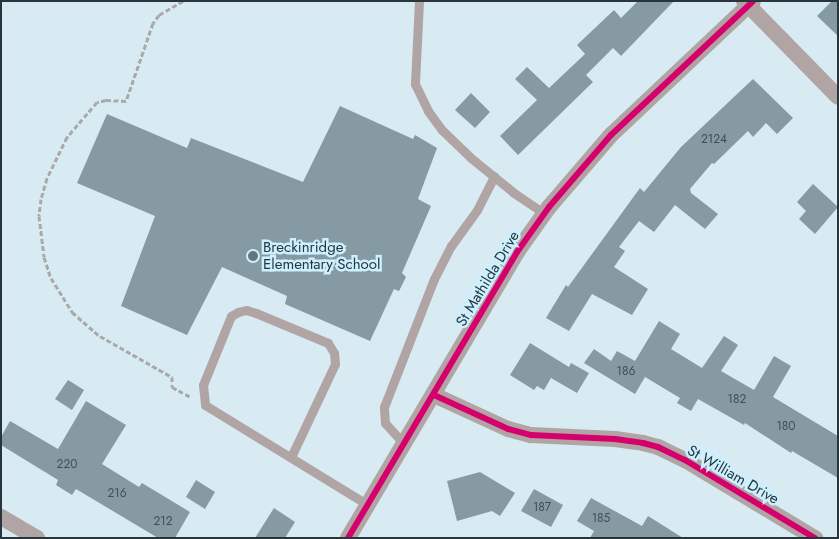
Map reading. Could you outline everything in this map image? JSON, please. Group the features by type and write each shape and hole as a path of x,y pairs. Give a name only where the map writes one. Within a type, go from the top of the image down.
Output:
{"street":[{"path":"749,3 838,97"},
{"name":"St Mathilda Drive","path":"348,538 517,252 544,213 611,135 749,3"},
{"name":"St William Drive","path":"434,395 501,426 531,435 615,439 658,447 686,460 815,538"},
{"path":"1,516 37,538"}],"lane":[{"path":"419,1 414,84 428,112 442,130 494,176 544,213"},
{"path":"404,444 385,423 384,407 434,279 451,246 476,210 494,176"},
{"path":"291,457 334,364 334,353 328,343 256,313 246,310 238,312 231,316 203,385 205,405 368,505"}],"path":[{"path":"183,1 159,15 153,23 126,101 106,100 96,102 67,137 50,171 41,199 40,236 51,278 72,312 100,336 172,377 172,387 205,405"}],"building":[{"path":"638,1 674,1 621,56 613,48 586,75 593,82 518,155 500,136 537,100 515,79 527,67 549,88 585,54 577,45 614,10 621,18"},
{"path":"832,1 838,1 838,36 817,16"},
{"path":"753,79 793,118 777,134 766,123 753,137 748,131 714,164 712,163 690,189 691,193 718,214 705,229 675,205 654,232 639,221 619,247 625,251 614,267 648,289 632,315 592,294 569,331 546,318 566,285 568,287 640,188 644,192 681,147"},
{"path":"471,93 490,112 475,128 455,110"},
{"path":"340,106 413,139 415,135 437,148 418,199 431,206 402,273 406,277 399,291 394,289 370,341 285,304 287,296 222,267 187,335 121,306 155,216 77,183 107,114 187,148 191,138 303,182"},
{"path":"813,184 838,207 815,234 799,219 806,211 797,202"},
{"path":"659,321 680,334 671,349 702,368 724,336 738,345 721,371 754,390 774,356 791,366 773,397 838,436 838,478 792,451 791,453 745,423 744,425 698,399 691,411 677,403 680,398 645,377 635,394 584,363 594,349 611,361 617,351 635,361"},
{"path":"530,343 569,367 571,363 589,373 577,393 551,378 544,390 537,386 534,390 510,375"},
{"path":"68,380 84,390 72,410 55,399"},
{"path":"86,401 126,425 102,464 139,487 142,483 190,512 175,538 158,538 76,489 72,495 56,485 58,480 1,445 1,437 10,421 58,449"},
{"path":"480,472 515,493 500,516 492,511 457,521 447,481"},
{"path":"196,480 215,492 205,509 186,497"},
{"path":"534,489 563,505 551,527 521,511"},
{"path":"591,498 642,526 648,516 683,538 590,538 594,531 577,521"},
{"path":"274,508 295,522 285,538 255,538"}],"cycle path":[{"path":"348,538 517,252 549,207 611,135 753,1"},
{"path":"434,395 508,429 531,435 615,439 658,447 685,460 815,538"}],"place":[{"name":"Breckinridge Elementary School","path":"253,256"}]}
